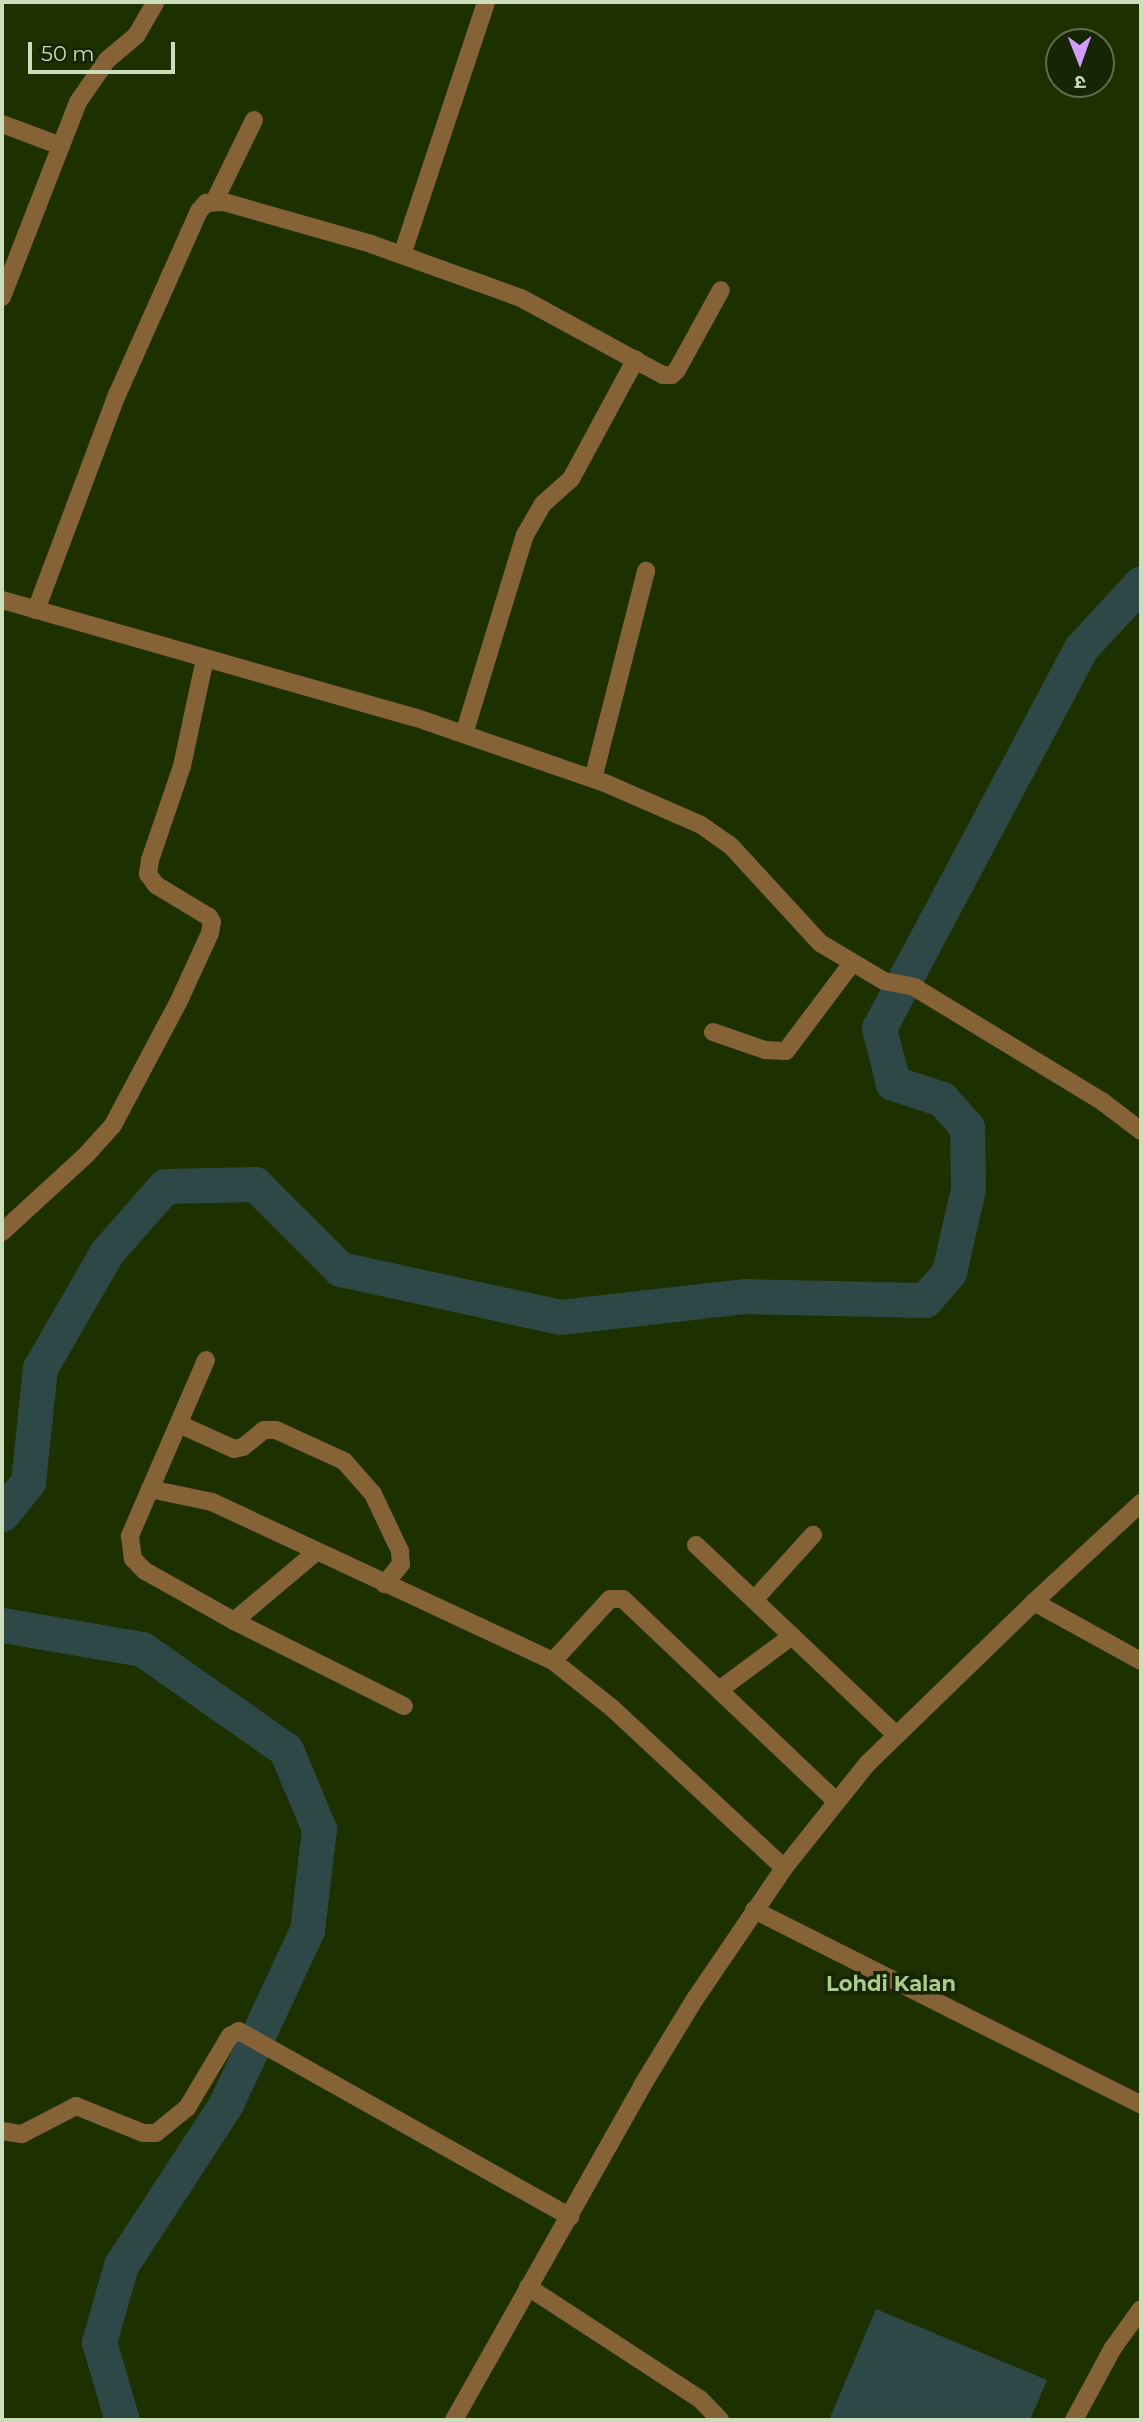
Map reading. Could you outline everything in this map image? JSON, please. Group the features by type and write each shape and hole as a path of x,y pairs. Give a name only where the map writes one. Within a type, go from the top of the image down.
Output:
{"street":[{"path":"2,297 78,102 107,60 135,36 156,2"},
{"path":"402,254 486,2"},
{"path":"215,201 254,120"},
{"path":"2,124 61,146"},
{"path":"36,610 117,395 203,205 215,201 402,254 538,305 663,375 674,373 721,290"},
{"path":"464,734 525,535 543,504 571,479 636,359"},
{"path":"593,779 646,571"},
{"path":"2,600 414,717 593,779 718,835 744,860 801,926 820,943 884,981 914,987 1102,1102 1141,1131"},
{"path":"2,1232 87,1154 113,1125 178,1003 210,933 212,922 209,917 156,885 148,874 150,860 182,766 205,659"},
{"path":"713,1032 765,1050 786,1051 852,963"},
{"path":"206,1360 130,1536 133,1559 145,1571 234,1621 404,1706"},
{"path":"179,1424 234,1449 243,1447 264,1430 276,1430 344,1461 373,1493 400,1551 401,1564 385,1584"},
{"path":"150,1489 212,1502 553,1661 612,1708 784,1868"},
{"path":"454,2420 688,2010 784,1868 835,1800 896,1735 1141,1503"},
{"path":"754,1600 813,1535"},
{"path":"696,1545 896,1735"},
{"path":"234,1621 316,1552"},
{"path":"553,1661 610,1599 619,1597 835,1800"},
{"path":"1034,1602 1141,1661"},
{"path":"719,1689 792,1636"},
{"path":"754,1910 1141,2105"},
{"path":"2,2131 22,2134 76,2106 143,2133 156,2133 187,2108 233,2033 239,2031 277,2050 569,2217"},
{"path":"528,2287 700,2399 720,2420"},
{"path":"1074,2420 1113,2348 1141,2309"}],"water":[{"path":"876,2309 1047,2380 1030,2420 829,2420"}],"waterway":[{"path":"2,1514 28,1482 40,1368 107,1252 165,1186 255,1184 340,1269 560,1317 744,1296 925,1300 949,1272 968,1189 967,1127 942,1099 893,1083 879,1028 1081,648 1141,583"},
{"path":"2,1625 142,1649 286,1750 319,1829 307,1930 226,2104 121,2265 99,2342 122,2420"}],"district":[{"name":"Lohdi Kalan","path":"891,1984"}]}
